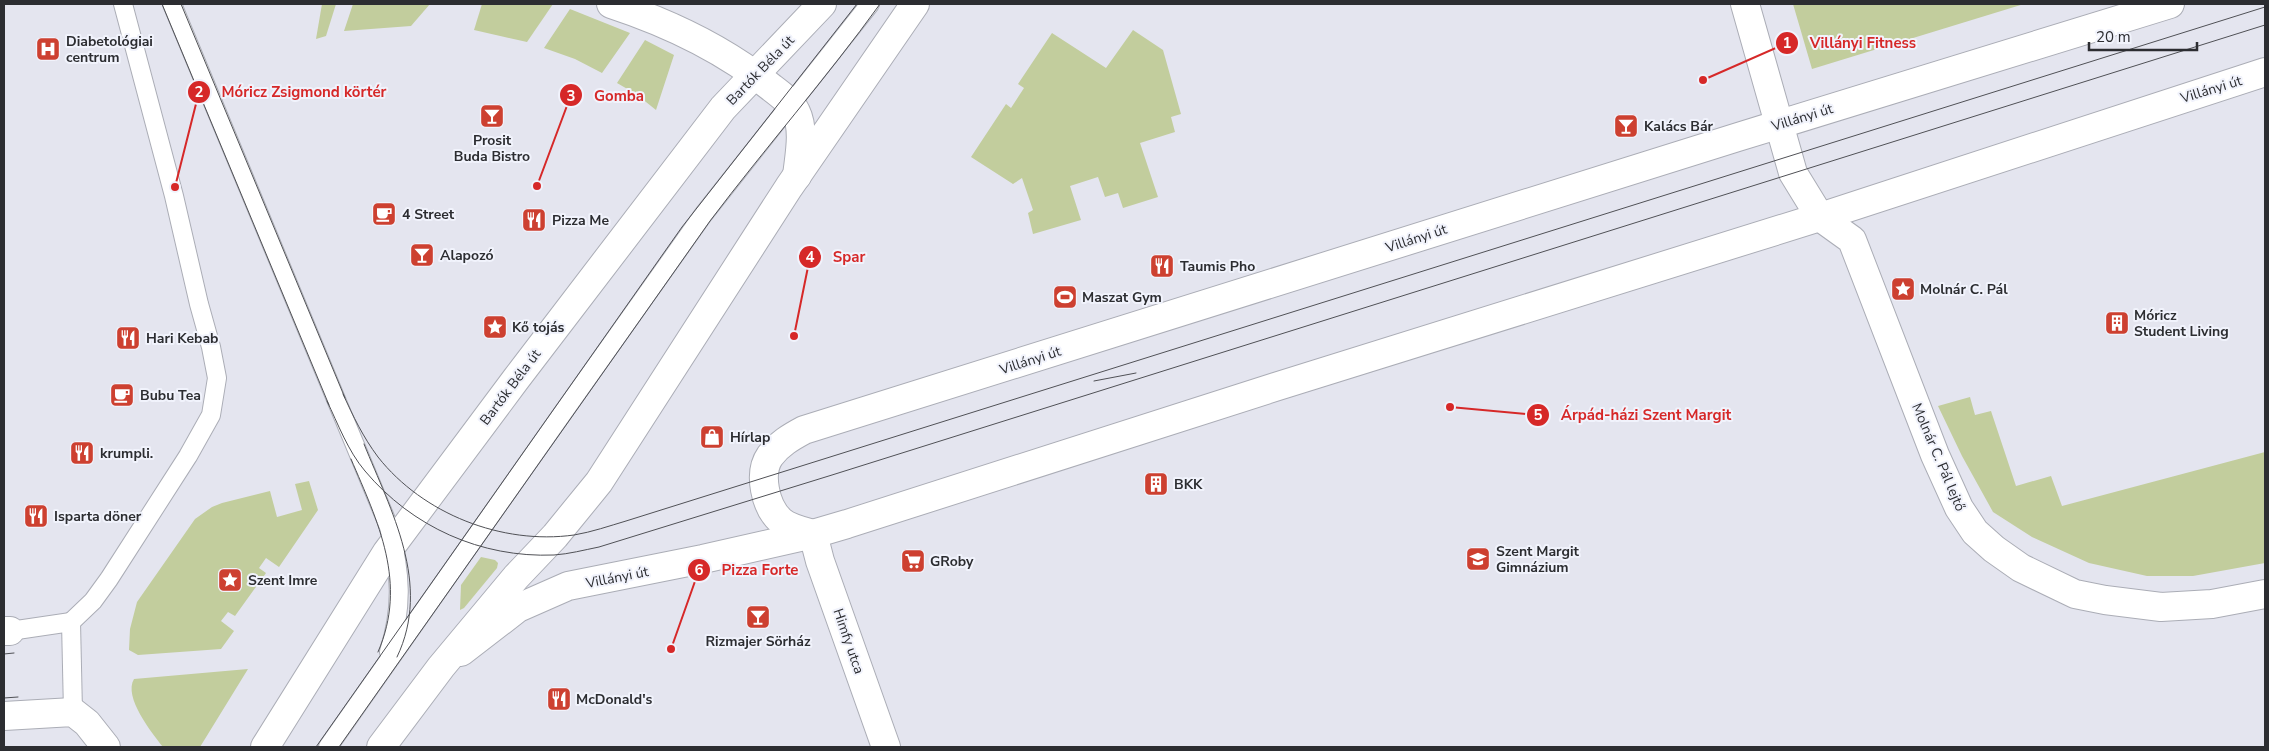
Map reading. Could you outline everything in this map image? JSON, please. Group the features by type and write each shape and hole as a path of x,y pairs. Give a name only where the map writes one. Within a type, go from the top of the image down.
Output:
{"street":[{"path":"611,4 651,17 713,47 755,74 790,104 796,111 801,143 797,176"},
{"name":"Bartók Béla út","path":"265,747 393,544 723,108 822,4"},
{"path":"381,747 441,667 516,577 555,536 600,482 797,176 915,4"},
{"path":"1744,4 1794,173 1820,217"},
{"name":"Villányi út","path":"813,534 796,529 781,521 766,495 764,477 769,457 781,444 791,436 816,426 2170,4"},
{"name":"Villányi út","path":"441,667 518,608 568,586 630,575 813,534 1265,390 1820,217 2265,72"},
{"name":"Molnár C. Pál lejtő","path":"1820,217 1852,240 1935,455 1955,499 1975,532 1994,550 2021,568 2075,594 2105,600 2161,607 2212,604 2265,594"},
{"name":"Himfy utca","path":"813,534 820,561 886,747"},
{"path":"4,716 74,712 87,723 106,747"}],"lane":[{"path":"7,631 72,622 93,602 188,456 211,415 217,378 211,347 174,196 122,4"},
{"path":"172,4 380,505 393,544 400,587 397,618 388,654 379,673"},
{"path":"328,747 703,216 870,4"},
{"path":"72,622 74,712"}],"green space":[{"path":"322,4 336,4 326,36 316,39"},
{"path":"353,4 430,4 411,26 344,31"},
{"path":"482,4 553,4 527,42 474,30"},
{"path":"1793,4 2024,4 1812,69"},
{"path":"570,9 630,33 602,73 575,59 544,48"},
{"path":"1133,30 1163,50 1181,114 1171,117 1175,132 1140,143 1158,197 1123,208 1118,193 1105,197 1098,177 1070,186 1081,220 1033,234 1028,213 1033,210 1022,178 1013,184 971,157 1006,104 1011,108 1024,88 1018,84 1052,33 1106,68"},
{"path":"645,40 674,55 656,110 636,94 617,83"},
{"path":"1970,397 1975,415 1991,411 2016,486 2051,476 2062,506 2265,452 2265,563 2193,576 2147,576 2089,563 2032,537 1993,512 1962,456 1938,406"},
{"path":"309,481 318,510 279,567 266,558 259,568 266,573 235,616 228,612 221,621 234,631 221,649 138,655 129,650 130,629 137,602 195,519 212,507 222,503 270,491 277,517 302,510 295,484"},
{"path":"481,557 495,560 498,563 497,568 464,608 460,610 461,585"},
{"path":"248,669 200,747 163,747 140,714 132,695 134,679"}],"tram line":[{"path":"162,4 329,405"},
{"path":"181,4 345,398"},
{"path":"316,747 682,227 857,4"},
{"path":"339,747 710,221 880,4"},
{"path":"343,394 363,434 378,457 396,477 417,495 466,521 492,530 519,535 547,537 581,534 2265,7"},
{"path":"327,401 348,446 365,471 384,491 426,523 475,545 500,551 527,555 554,555 576,552 599,547 832,475 2265,25"},
{"path":"1094,381 1136,373"},
{"path":"364,444 396,522 404,548 409,575 410,602 407,630 397,657"},
{"path":"351,459 379,530 386,553 390,577 390,602 387,626 378,652"},
{"path":"4,654 14,653"},
{"path":"4,698 18,697"}],"place":[{"name":"Diabetológiai centrum","path":"48,49"},
{"name":"Villányi Fitness","path":"1703,80"},
{"name":"Prosit Buda Bistro","path":"492,116"},
{"name":"Kalács Bár","path":"1626,126"},
{"name":"Gomba","path":"537,186"},
{"name":"Móricz Zsigmond körtér","path":"175,187"},
{"name":"4 Street","path":"384,214"},
{"name":"Pizza Me","path":"534,220"},
{"name":"Alapozó","path":"422,255"},
{"name":"Taumis Pho","path":"1162,266"},
{"name":"Molnár C. Pál","path":"1903,289"},
{"name":"Maszat Gym","path":"1065,297"},
{"name":"Móricz Student Living","path":"2117,323"},
{"name":"Kő tojás","path":"495,327"},
{"name":"Spar","path":"794,336"},
{"name":"Hari Kebab","path":"128,338"},
{"name":"Bubu Tea","path":"122,395"},
{"name":"Árpád-házi Szent Margit","path":"1450,407"},
{"name":"Hírlap","path":"712,437"},
{"name":"krumpli.","path":"82,453"},
{"name":"BKK","path":"1156,484"},
{"name":"Isparta döner","path":"36,516"},
{"name":"Szent Margit Gimnázium","path":"1478,559"},
{"name":"GRoby","path":"913,561"},
{"name":"Szent Imre","path":"230,580"},
{"name":"Rizmajer Sörház","path":"758,617"},
{"name":"Pizza Forte","path":"671,649"},
{"name":"McDonald's","path":"559,699"}]}
